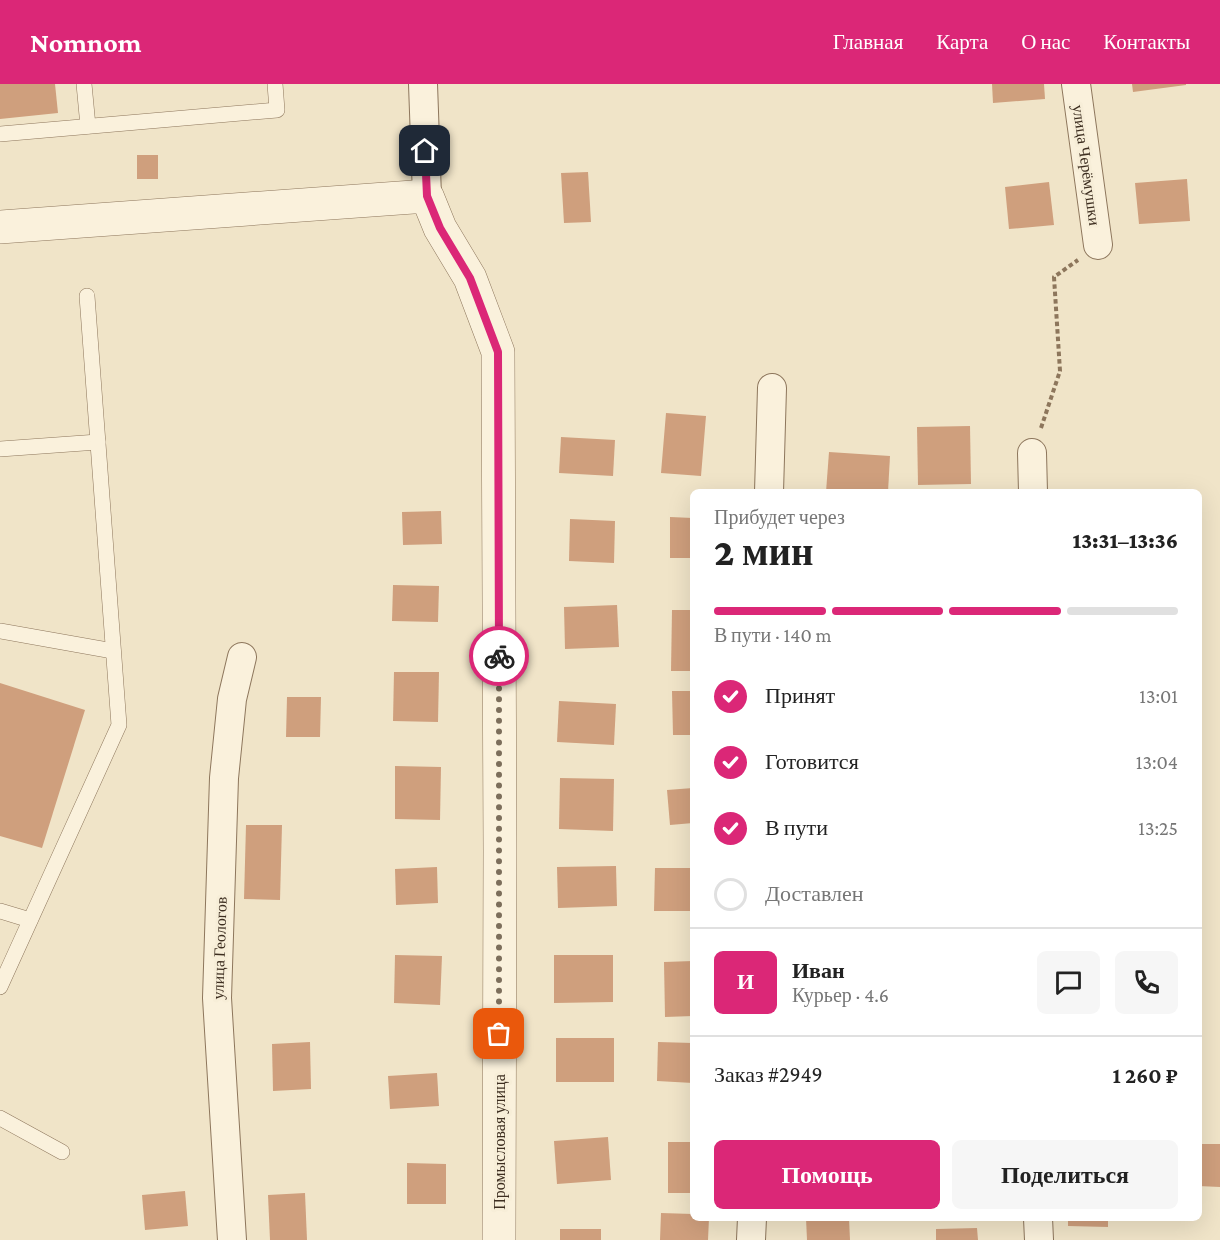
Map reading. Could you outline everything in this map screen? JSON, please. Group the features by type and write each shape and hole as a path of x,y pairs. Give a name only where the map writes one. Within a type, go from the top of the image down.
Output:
{"street":[{"path":"0,227 427,196 423,84"},
{"name":"улица Черёмушки","path":"1076,84 1098,245"},
{"name":"Промысловая улица","path":"427,196 440,228 470,278 498,352 499,1240"},
{"path":"769,489 772,388"},
{"path":"1032,453 1033,489"},
{"name":"улица Геологов","path":"232,1240 217,998 225,778 232,699 242,657"},
{"path":"751,1240 752,1221"},
{"path":"1038,1221 1039,1240"}],"lane":[{"path":"84,84 88,126"},
{"path":"0,134 277,110 275,84"},
{"path":"0,987 119,725 87,296"},
{"path":"0,449 98,442"},
{"path":"0,631 113,651"},
{"path":"0,911 30,920"},
{"path":"0,1118 62,1152"}],"path":[{"path":"1032,453 1060,370 1054,277 1098,245"}],"building":[{"path":"0,84 55,84 58,113 0,119"},
{"path":"992,84 1044,84 1045,99 993,103"},
{"path":"1132,84 1186,84 1186,85 1133,92"},
{"path":"137,155 158,155 158,179 137,179"},
{"path":"588,172 591,222 564,223 561,173"},
{"path":"1187,179 1190,221 1139,224 1135,183"},
{"path":"1049,182 1054,225 1009,229 1005,187"},
{"path":"666,413 706,416 701,476 661,473"},
{"path":"970,426 971,484 918,485 917,427"},
{"path":"561,437 615,440 613,476 559,473"},
{"path":"829,452 890,456 888,489 826,489"},
{"path":"441,511 442,544 403,545 402,512"},
{"path":"670,517 690,518 690,558 670,558"},
{"path":"570,519 615,521 614,563 569,561"},
{"path":"393,585 439,586 438,622 392,621"},
{"path":"617,605 619,647 565,649 564,607"},
{"path":"672,610 690,610 690,671 671,671"},
{"path":"394,672 439,672 438,722 393,721"},
{"path":"0,683 85,710 42,848 0,836"},
{"path":"672,691 690,691 690,735 673,735"},
{"path":"287,697 321,697 320,737 286,737"},
{"path":"559,701 616,704 614,745 557,742"},
{"path":"395,766 441,767 440,820 395,819"},
{"path":"560,778 614,779 613,831 559,829"},
{"path":"690,788 690,823 670,825 667,790"},
{"path":"246,825 282,825 280,900 244,899"},
{"path":"616,866 617,906 558,908 557,867"},
{"path":"437,867 438,903 396,905 395,869"},
{"path":"655,868 690,868 690,911 654,911"},
{"path":"395,955 442,956 440,1005 394,1003"},
{"path":"554,955 613,955 613,1002 554,1003"},
{"path":"690,961 690,1016 665,1017 664,962"},
{"path":"556,1038 614,1038 614,1082 556,1082"},
{"path":"310,1042 311,1089 273,1091 272,1044"},
{"path":"658,1042 690,1043 690,1083 657,1081"},
{"path":"437,1073 439,1106 390,1109 388,1076"},
{"path":"608,1137 611,1180 557,1184 554,1141"},
{"path":"668,1142 690,1142 690,1193 668,1193"},
{"path":"1202,1144 1220,1144 1220,1187 1202,1186"},
{"path":"407,1163 446,1164 446,1204 407,1204"},
{"path":"185,1191 188,1226 145,1230 142,1195"},
{"path":"305,1193 307,1240 270,1240 268,1195"},
{"path":"661,1213 690,1214 690,1221 709,1221 708,1240 660,1240"},
{"path":"806,1221 849,1221 850,1240 807,1240"},
{"path":"1068,1221 1108,1221 1108,1227 1068,1226"},
{"path":"977,1228 978,1240 936,1240 936,1229"},
{"path":"560,1229 601,1229 601,1240 560,1240"}],"way so far":[{"path":"499,656 499,1034"}],"route":[{"path":"425,151 427,196 440,228 470,278 498,352 499,656"}]}
